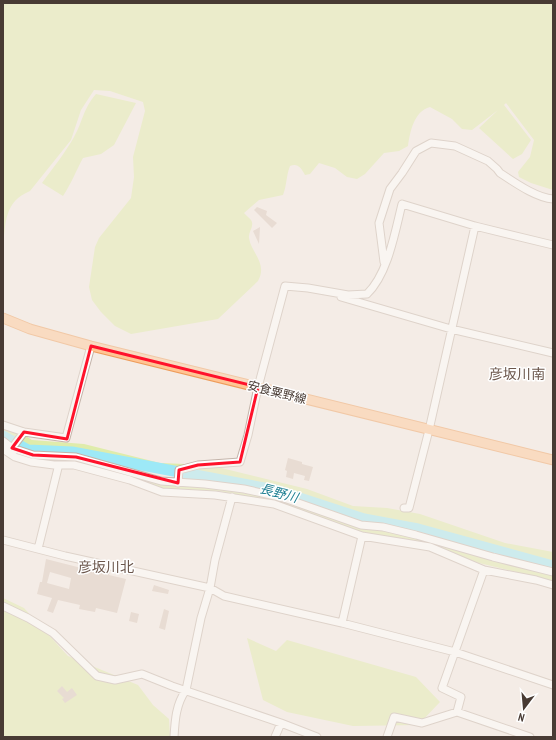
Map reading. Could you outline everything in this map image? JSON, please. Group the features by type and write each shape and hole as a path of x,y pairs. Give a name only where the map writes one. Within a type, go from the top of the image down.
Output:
{"main road":[{"name":"安食粟野線","path":"3,318 30,329 91,346 553,460"}],"street":[{"path":"385,266 379,223 390,189 416,150 431,143 455,146 488,161 500,174 530,191 553,199"},
{"path":"178,482 179,470 198,465 240,462 285,286 308,288 348,295 367,294 377,282 385,266 402,204 475,226 553,245"},
{"path":"404,508 409,508 475,226"},
{"path":"308,288 451,329 553,353"},
{"path":"3,424 24,432 66,438 91,346"},
{"path":"13,447 24,432"},
{"path":"3,441 13,447 33,455 76,457 161,481 221,486 284,498 361,525 383,527 416,534 493,557 553,572"},
{"path":"3,449 15,457 31,462 54,465 74,465 130,480 162,492 215,495 274,504 362,536 430,547 484,570 536,580 553,585"},
{"path":"38,549 58,468"},
{"path":"174,737 176,714 180,698 186,690 201,618 210,588 215,560 232,497"},
{"path":"342,622 362,536"},
{"path":"3,540 210,588 224,596 342,622 455,652 553,685"},
{"path":"457,712 461,697 442,688 484,570"},
{"path":"3,606 28,618 53,633 97,676 115,680 142,674 317,737"},
{"path":"388,737 394,717 422,723 457,712 530,737"},
{"path":"275,737 281,723"}],"highlighted area":[{"path":"91,346 258,387 240,462 198,465 179,470 178,483 76,457 33,455 12,448 24,432 67,439"}],"green space":[{"path":"3,3 553,3 553,190 531,183 519,177 518,172 530,157 534,140 506,103 504,105 531,140 522,154 513,159 479,128 498,110 472,130 462,129 452,119 430,107 425,109 417,117 410,135 408,146 399,151 384,153 365,174 357,179 347,177 335,168 319,163 310,174 305,175 299,167 295,165 290,166 283,195 259,200 244,213 252,222 249,238 260,263 261,275 258,281 218,319 131,334 115,326 101,312 92,300 89,287 95,247 99,238 131,198 134,177 133,157 145,111 143,102 110,91 94,90 81,110 71,140 30,191 15,201 11,207 6,221 3,246"},
{"path":"96,94 136,103 114,145 101,154 83,158 63,196 42,183 70,143 88,105"},
{"path":"3,422 32,440 84,444 160,463 209,465 307,489 353,506 387,508 420,514 505,543 553,552 553,565 416,525 365,517 295,494 260,485 214,476 161,472 75,451 50,450 26,444 3,433"},
{"path":"3,443 15,451 76,459 181,487 196,485 282,500 362,527 402,534 553,576 553,581 475,562 438,548 402,542 336,525 279,503 219,491 193,492 165,489 20,456 3,447"},
{"path":"3,598 24,608 68,656 138,685 153,705 169,719 170,737 3,737"},
{"path":"247,638 276,651 287,640 416,677 440,702 418,725 353,726 287,712 263,700"}],"building":[{"path":"257,207 267,211 266,215 277,223 272,228 254,210"},
{"path":"260,227 259,244 253,231"},
{"path":"288,458 313,467 309,481 304,480 305,476 294,473 293,479 286,477 287,471 285,470"},
{"path":"46,559 101,573 102,569 110,571 109,575 126,579 117,613 96,608 95,612 79,609 80,605 58,600 53,613 47,611 52,598 37,594 40,582 42,582","holes":["50,572 71,578 69,589 47,583"]},
{"path":"154,585 169,590 168,594 152,591"},
{"path":"164,609 169,611 165,630 159,628"},
{"path":"131,612 139,614 137,623 129,621"},
{"path":"62,686 67,692 72,688 77,695 65,703 62,699 64,698 57,691"}],"waterway":[{"name":"長野川","path":"3,436 28,450 72,452 275,490 364,519 418,529 553,566"}],"district":[{"name":"彦坂川南","path":"517,374"},
{"name":"彦坂川北","path":"106,567"}]}
